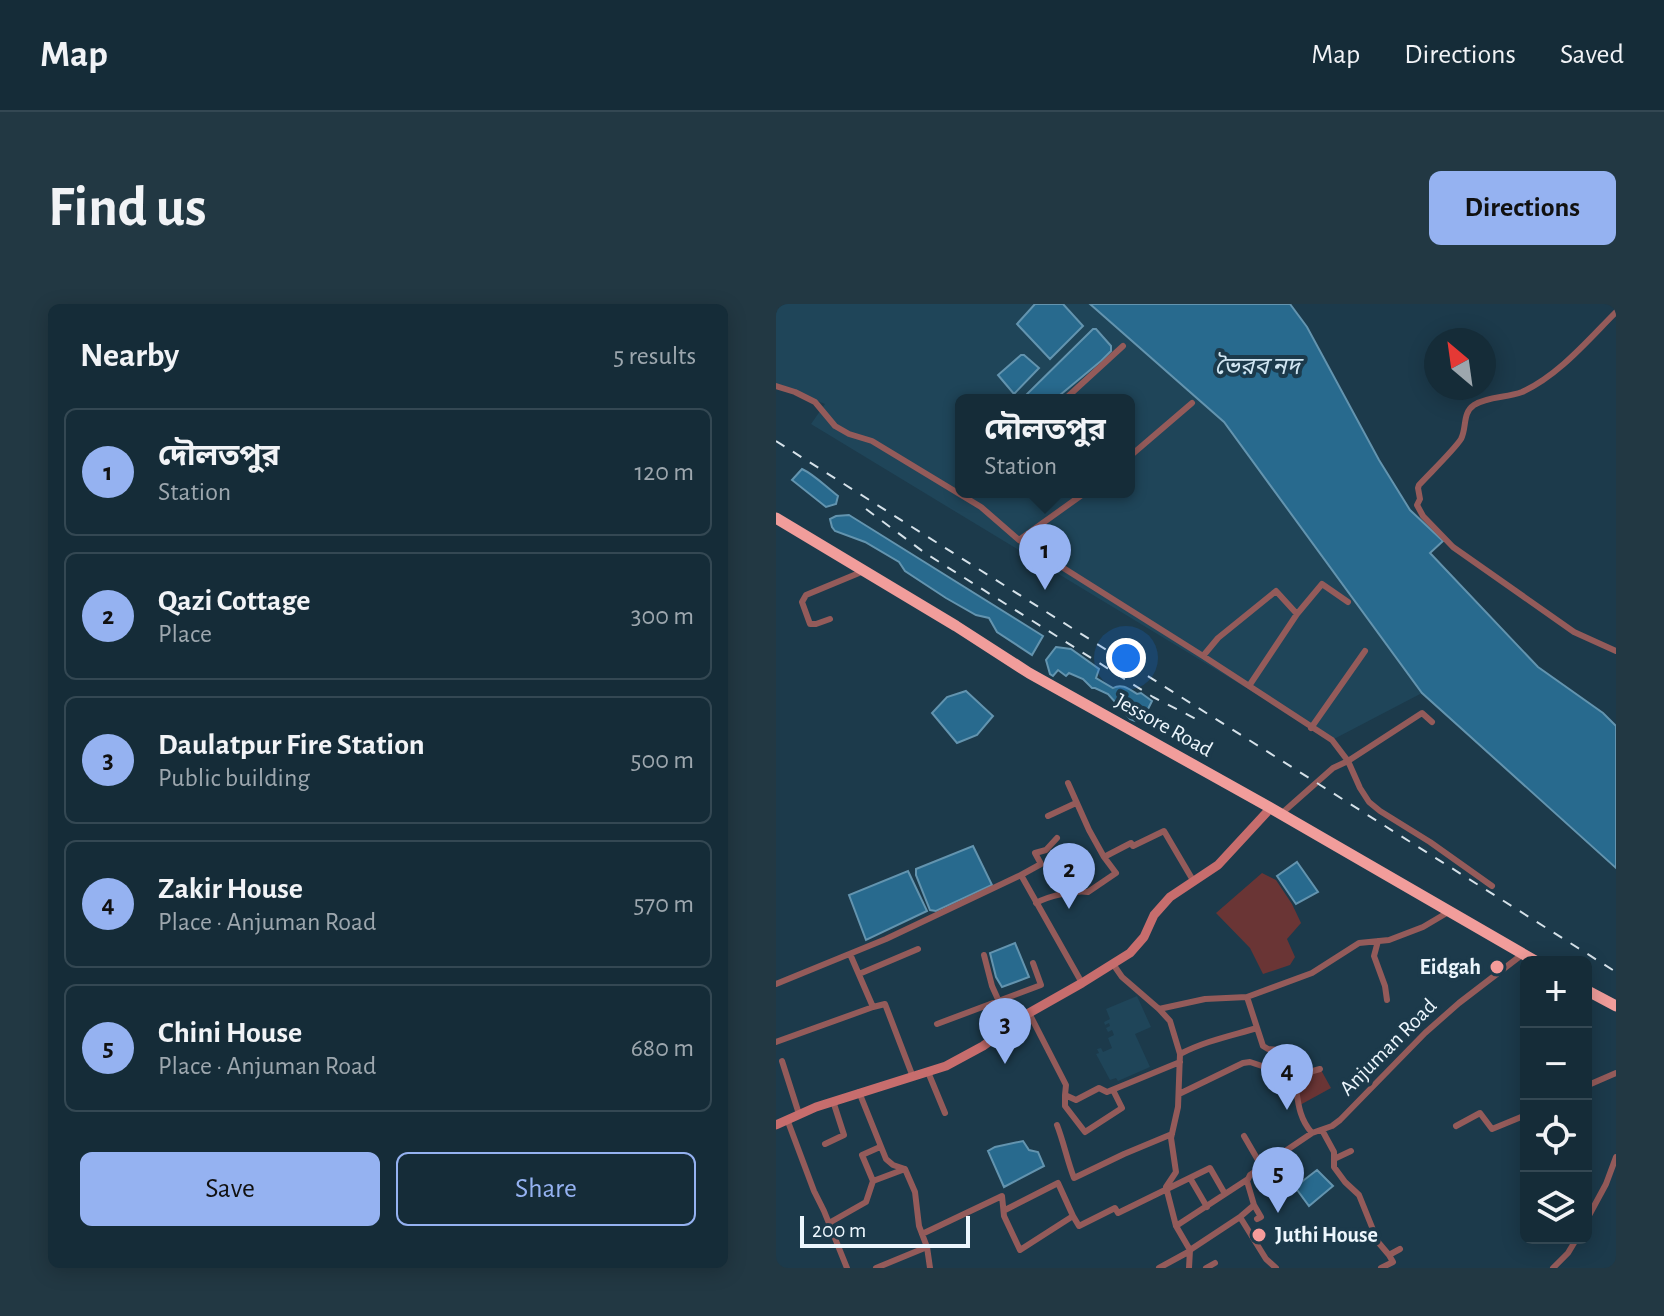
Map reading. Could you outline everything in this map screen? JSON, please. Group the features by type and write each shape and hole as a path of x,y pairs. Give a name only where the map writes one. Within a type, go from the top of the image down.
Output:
{"highway":[{"name":"Jessore Road","path":"776,521 1063,699 1520,958"},
{"name":"Jessore Road","path":"776,521 956,626 1029,673 1527,956"},
{"path":"1592,995 1616,1009"}],"main road":[{"path":"776,1125 833,1101 946,1066 1113,964 1130,953 1144,937 1154,915 1170,897 1218,865 1267,812"}],"street":[{"path":"1616,312 1578,350 1536,384 1519,393 1485,400 1471,407 1460,439 1419,485 1417,505 1423,516 1453,547 1574,632 1616,651"},
{"path":"1071,394 1123,346"},
{"path":"776,386 815,402 835,426 872,441 955,491"},
{"path":"1135,452 1192,403"},
{"path":"966,498 1019,540 1332,740 1348,761 1369,802 1492,886"},
{"path":"1019,540 1078,498"},
{"path":"830,619 810,624 802,602 806,595 859,573"},
{"path":"1249,686 1297,614 1322,584 1348,602"},
{"path":"1203,656 1218,638 1276,591 1297,614"},
{"path":"1311,728 1365,651"},
{"path":"1281,814 1333,768 1422,713 1432,722"},
{"path":"1036,903 1046,897 1088,892 1116,873 1104,857 1068,783"},
{"path":"1048,816 1076,803"},
{"path":"1104,857 1164,831 1194,882"},
{"path":"776,984 850,954 1021,875 1041,864 1035,853 1046,850 1057,838"},
{"path":"1021,875 1082,983"},
{"path":"1159,1009 1205,999 1247,997 1312,973 1359,943 1399,937 1445,914"},
{"path":"1378,941 1374,956 1387,1000"},
{"path":"859,974 918,949"},
{"path":"850,954 873,1007"},
{"path":"984,955 992,986 1010,1026"},
{"name":"Anjuman Road","path":"1176,1226 1312,1133 1340,1120 1425,1033 1459,1003 1520,962"},
{"path":"937,1024 1041,985 1033,963"},
{"path":"1113,964 1122,977 1170,1021 1180,1058 1178,1107 1171,1138 1176,1172 1166,1189 1176,1226 1190,1251 1189,1268"},
{"path":"1247,997 1263,1046 1281,1050 1287,1057 1295,1076 1299,1111 1312,1133"},
{"path":"776,1042 885,1004 913,1077"},
{"path":"1029,1013 1066,1085 1065,1106 1085,1132 1122,1108 1113,1090"},
{"path":"1065,1095 1076,1100 1099,1088 1107,1092 1113,1090 1180,1058 1198,1045 1257,1028"},
{"path":"1179,1094 1243,1063 1262,1066 1287,1057"},
{"path":"782,1061 799,1114"},
{"path":"1295,1076 1320,1069"},
{"path":"928,1072 945,1113"},
{"path":"1592,1083 1616,1073"},
{"path":"859,1092 886,1159 905,1169 915,1192 930,1268"},
{"path":"825,1144 844,1135 833,1101"},
{"path":"1456,1126 1480,1113 1492,1129 1520,1117"},
{"path":"787,1119 847,1268"},
{"path":"1057,1125 1074,1178 1172,1134"},
{"path":"1322,1130 1334,1152 1334,1167 1359,1195 1378,1242 1393,1262 1381,1268"},
{"path":"1244,1136 1262,1167"},
{"path":"829,1223 866,1202 873,1181 862,1155 880,1147"},
{"path":"1334,1159 1351,1151"},
{"path":"1592,1210 1616,1157"},
{"path":"1005,1210 1058,1183 1079,1226 1115,1208 1118,1213 1210,1168 1225,1194"},
{"path":"873,1181 905,1169"},
{"path":"1190,1178 1207,1207"},
{"path":"1248,1179 1254,1205 1261,1217 1257,1219"},
{"path":"922,1234 1002,1196 1004,1216 1020,1250 1073,1216"},
{"path":"1159,1268 1190,1251 1254,1205"},
{"path":"1240,1217 1266,1259 1276,1268"},
{"path":"1553,1268 1573,1244"},
{"path":"876,1268 927,1247"},
{"path":"1389,1255 1400,1249"},
{"path":"1206,1268 1215,1263"}],"shaded area":[{"path":"776,304 1090,304 1224,422 1422,693 1332,740 811,424 825,404 776,386"},
{"path":"1262,873 1276,880 1301,923 1287,939 1295,957 1290,965 1263,974 1250,948 1216,913"},
{"path":"1137,996 1151,1027 1135,1034 1150,1067 1118,1081 1116,1078 1110,1080 1096,1054 1099,1053 1097,1049 1101,1048 1103,1052 1112,1048 1108,1038 1114,1035 1112,1030 1108,1032 1106,1028 1110,1026 1109,1023 1105,1025 1104,1022 1110,1019 1106,1009"},
{"path":"1321,1070 1331,1088 1300,1105 1296,1077"}],"water":[{"path":"1035,304 1063,304 1083,326 1050,359 1017,324"},
{"name":"ভৈরব নদ","path":"1090,304 1290,304 1307,327 1379,460 1410,510 1443,541 1430,553 1538,667 1603,713 1616,726 1616,868 1422,693 1224,422"},
{"path":"1093,329 1111,346 1111,351 1101,361 1061,394 1027,394"},
{"path":"1021,355 1039,368 1014,394 998,375"},
{"path":"802,469 838,496 836,504 826,507 792,480"},
{"path":"849,515 1043,636 1032,655 997,632 989,618 976,615 946,598 905,571 899,562 865,542 835,531 830,519"},
{"path":"1056,647 1071,649 1099,669 1096,678 1113,688 1125,687 1152,701 1146,713 1141,713 1135,721 1130,719 1125,713 1126,709 1083,679 1069,673 1066,676 1058,670 1053,676 1050,674 1046,660"},
{"path":"966,691 993,716 977,735 957,743 932,713 947,697"},
{"path":"973,846 992,885 936,911 930,910 916,869"},
{"path":"1297,862 1318,892 1296,904 1277,876"},
{"path":"908,871 927,911 866,940 849,895"},
{"path":"1015,943 1029,977 1002,987 990,953"},
{"path":"1023,1141 1029,1150 1038,1152 1044,1166 1004,1187 988,1151"},
{"path":"1317,1170 1333,1186 1309,1206 1295,1187"}],"railway":[{"path":"776,441 1616,972"},
{"path":"866,509 925,553 1153,697 1196,719"}],"place":[{"name":"দৌলতপুর","path":"1045,590"},
{"name":"Qazi Cottage","path":"1069,909"},
{"name":"Eidgah","path":"1497,967"},
{"name":"Daulatpur Fire Station","path":"1005,1064"},
{"name":"Zakir House","path":"1287,1110"},
{"name":"Chini House","path":"1278,1213"},
{"name":"Juthi House","path":"1259,1235"}]}
